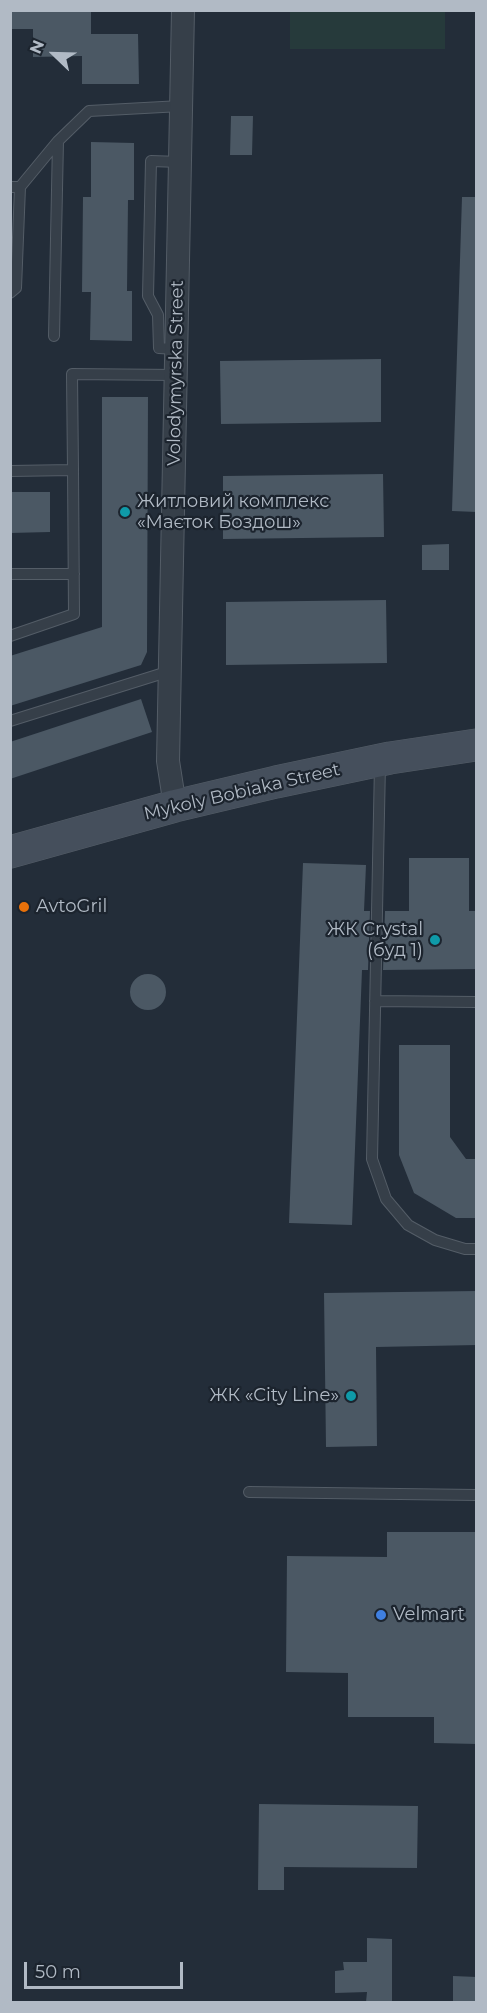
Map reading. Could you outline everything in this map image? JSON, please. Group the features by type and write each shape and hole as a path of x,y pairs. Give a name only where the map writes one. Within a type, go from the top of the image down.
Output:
{"street":[{"name":"Volodymyrska Street","path":"175,806 168,761 183,10"},
{"name":"Mykoly Bobiaka Street","path":"10,852 175,806 470,741"}],"lane":[{"path":"10,293 16,288 15,187 89,111 181,106"},
{"path":"54,336 58,141"},
{"path":"10,636 74,614 72,374 176,375"},
{"path":"10,471 73,470"},
{"path":"10,574 74,574"},
{"path":"10,721 170,671"},
{"path":"380,760 372,1159 386,1199 408,1225 435,1240 465,1249 477,1249"},
{"path":"375,1001 477,1002"},
{"path":"249,1492 477,1495"}],"green space":[{"path":"290,11 445,11 445,49 290,49"}],"building":[{"path":"10,10 91,10 91,34 138,34 139,84 82,84 82,56 33,57 33,29 10,29"},
{"path":"231,116 253,116 252,155 230,155"},
{"path":"91,142 134,143 134,200 128,200 127,291 132,291 132,341 90,340 91,292 82,292 83,197 91,197"},
{"path":"462,197 477,197 477,512 452,511"},
{"path":"381,359 381,422 221,424 220,361"},
{"name":"Житловий комплекс «Маєток Боздош»","path":"102,397 148,397 147,652 141,665 10,706 10,656 102,627"},
{"path":"383,474 384,537 223,539 223,476"},
{"path":"10,492 50,492 50,532 10,533"},
{"path":"449,544 449,570 422,570 422,545"},
{"path":"386,600 387,663 226,665 226,602"},
{"path":"141,699 152,732 10,779 10,742"},
{"path":"409,858 469,858 469,911 477,911 477,969 383,970 385,911 409,911"},
{"path":"303,863 366,865 364,911 370,911 368,970 362,970 352,1225 289,1223"},
{"path":"148,974 160,980 166,992 160,1004 148,1010 136,1004 130,992 136,980"},
{"path":"399,1045 450,1045 450,1137 466,1159 477,1159 477,1218 456,1218 414,1193 399,1155"},
{"name":"ЖК «City Line»","path":"477,1291 477,1345 376,1347 377,1446 326,1447 324,1293"},
{"name":"Velmart","path":"387,1532 477,1532 477,1744 434,1743 434,1717 348,1717 348,1673 286,1672 287,1556 387,1557"},
{"path":"259,1804 418,1806 417,1868 284,1867 284,1890 258,1890"},
{"path":"367,1938 392,1939 392,2002 366,2002 367,1992 335,1993 335,1971 344,1970 343,1962 367,1962"},
{"path":"453,1976 477,1977 477,2002 453,2002"}],"place":[{"name":"Житловий комплекс «Маєток Боздош»","path":"125,512"},
{"name":"AvtoGril","path":"24,907"},
{"name":"ЖК Crystal (буд 1)","path":"435,940"},
{"name":"ЖК «City Line»","path":"351,1396"},
{"name":"Velmart","path":"381,1615"}]}
